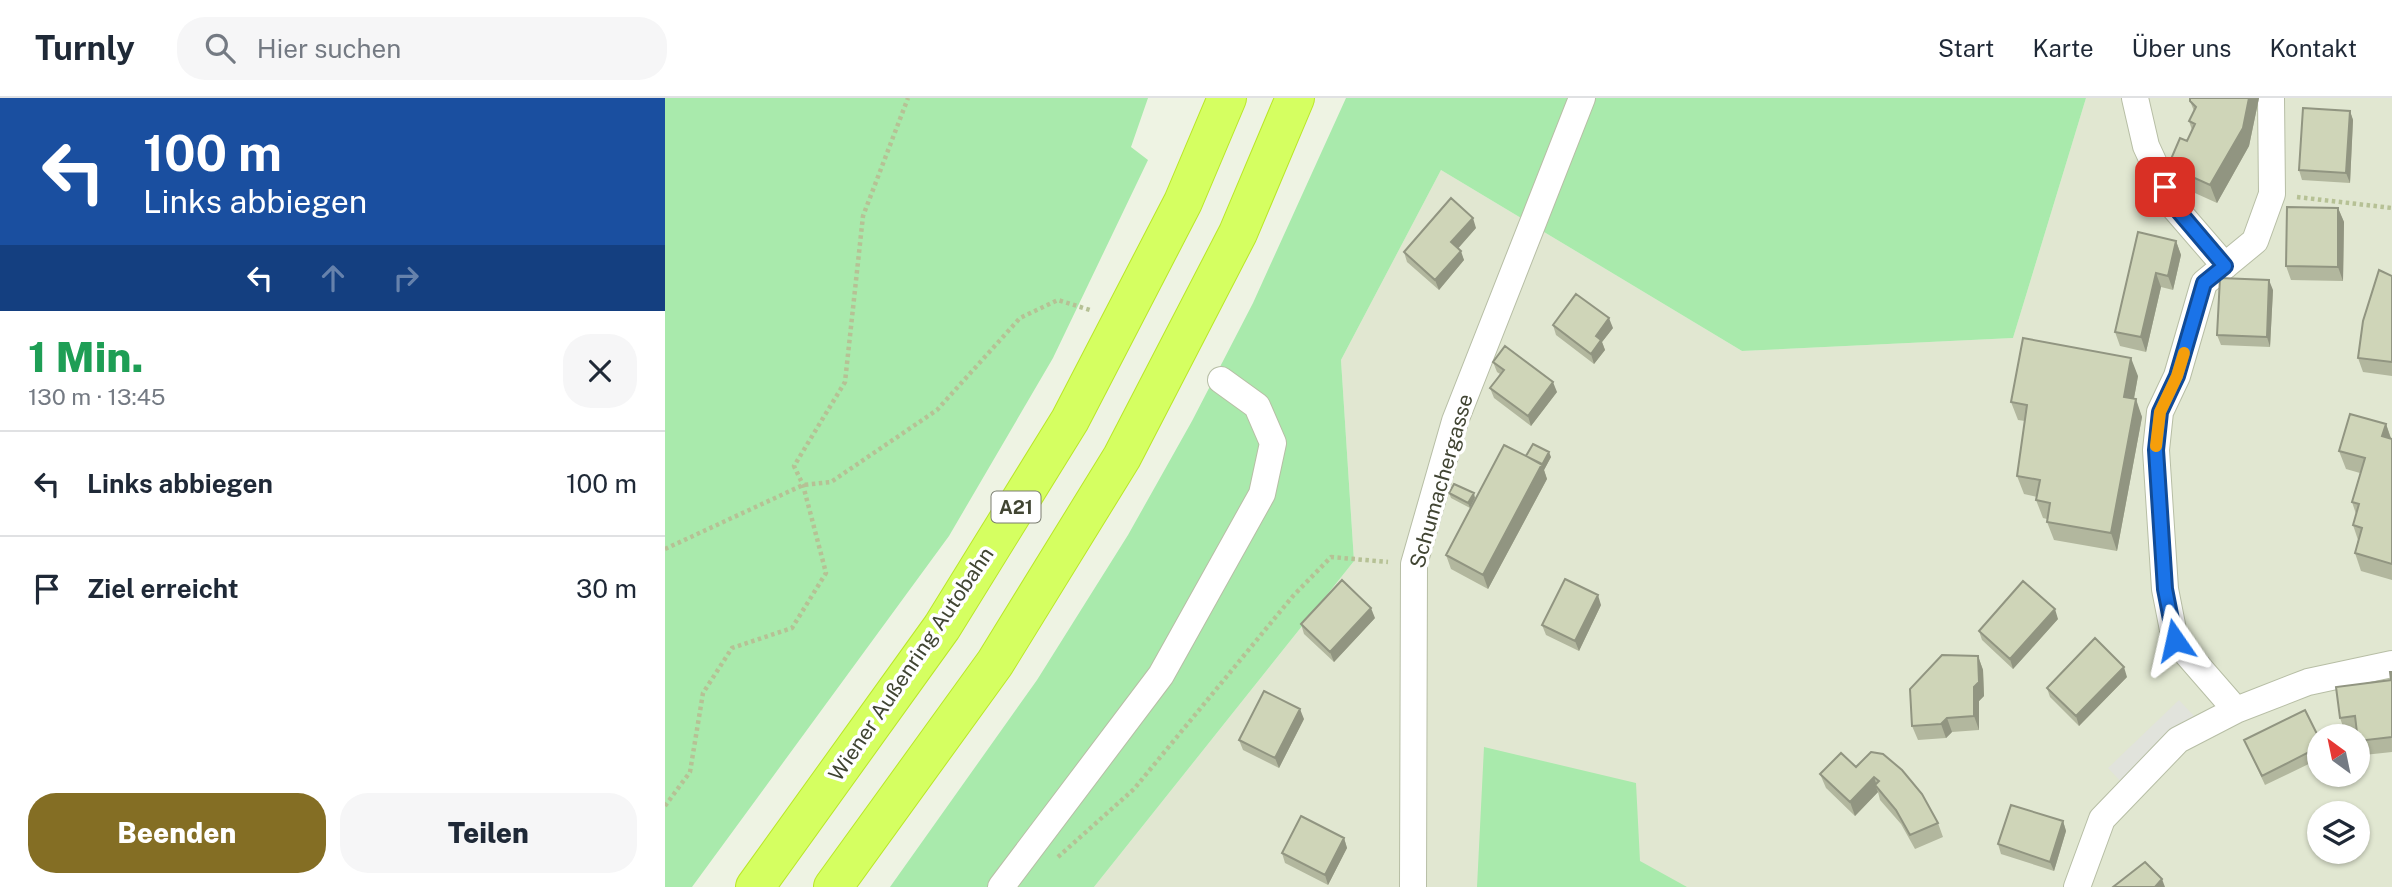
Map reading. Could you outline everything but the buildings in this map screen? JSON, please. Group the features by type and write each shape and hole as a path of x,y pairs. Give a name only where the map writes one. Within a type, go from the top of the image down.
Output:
{"highway":[{"name":"Wiener Außenring Autobahn","path":"755,887 942,627 1070,419 1183,202 1227,98"},
{"path":"833,887 995,663 1122,457 1238,233 1295,98"}],"street":[{"name":"Schumachergasse","path":"1413,887 1413,564 1455,421 1582,98"},
{"path":"2135,98 2146,146 2175,207 2225,266"},
{"path":"2236,710 2175,640 2165,589 2156,450 2160,412 2177,376 2204,283 2255,241 2272,194 2271,98"},
{"path":"1001,887 1161,675 1262,494 1273,443 1257,406 1221,380"},
{"path":"2077,887 2102,819 2178,740 2236,710 2308,682 2392,664"}],"path":[{"path":"665,806 689,772 703,693 732,648 792,628 826,573 803,485 794,466 845,382 863,216 908,98"},
{"path":"2272,194 2392,208"},
{"path":"665,549 803,485 831,482 937,410 1020,318 1058,300 1090,310"},
{"path":"1056,860 1135,789 1293,596 1331,557 1413,564"}],"shaded area":[{"path":"2086,98 2392,98 2392,887 1094,887 1354,561 1341,360 1441,170 1742,351 2013,338"},
{"path":"2179,700 2194,716 2123,784 2108,768"}],"green space":[{"path":"665,98 1148,98 1131,147 1148,160 1053,358 949,536 692,887 665,887"},
{"path":"1346,98 2086,98 2013,338 1742,351 1441,170 1341,360 1354,561 1094,887 890,887 1037,680 1128,535 1192,421 1253,303"},
{"path":"1484,747 1636,783 1640,861 1687,887 1477,887"}],"slow traffic":[{"path":"2156,446 2160,412 2177,376 2184,353"}],"route":[{"path":"2165,187 2175,207 2225,266 2204,283 2177,376 2160,412 2156,450 2165,589 2175,640"}]}
